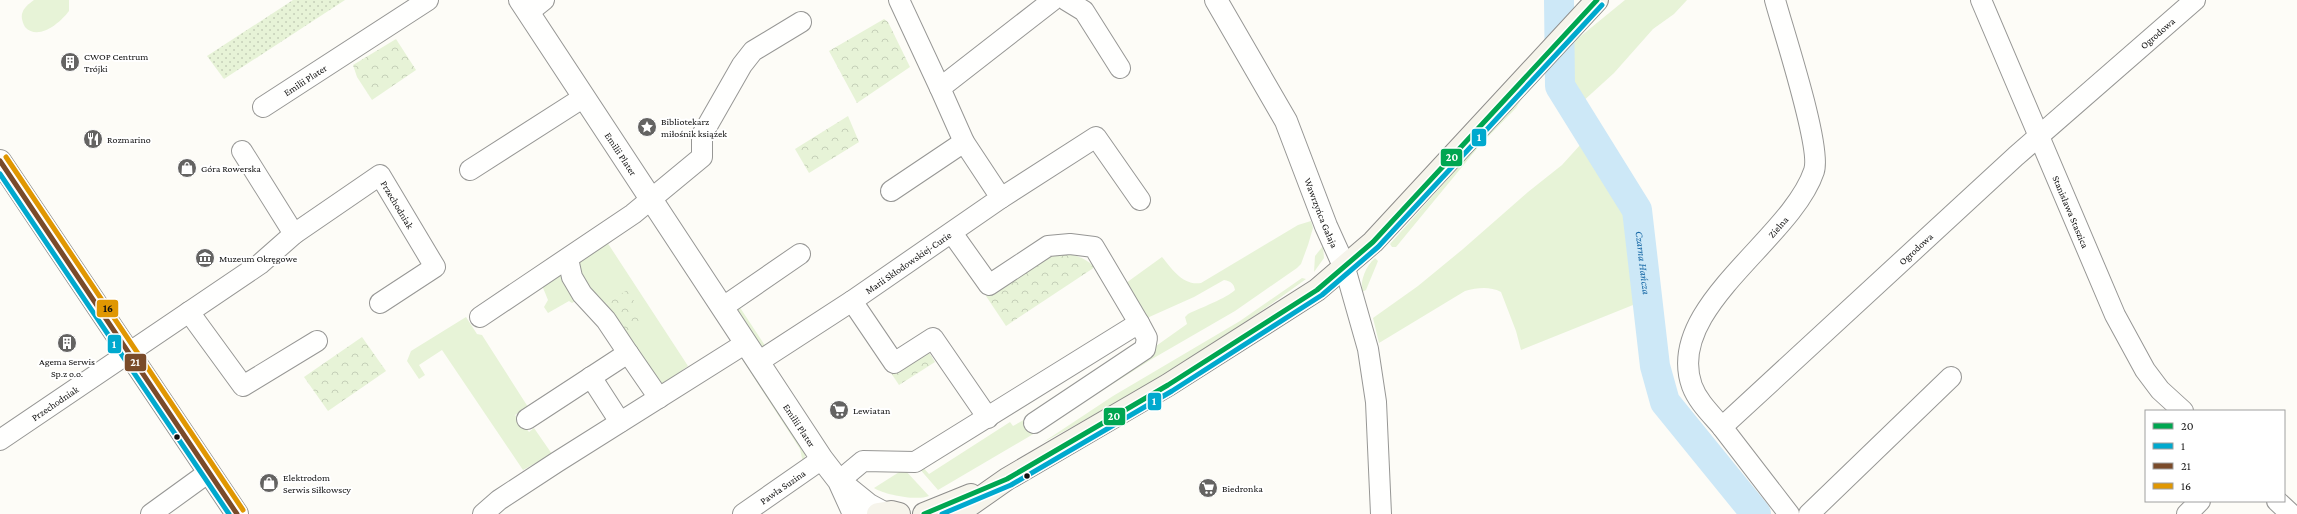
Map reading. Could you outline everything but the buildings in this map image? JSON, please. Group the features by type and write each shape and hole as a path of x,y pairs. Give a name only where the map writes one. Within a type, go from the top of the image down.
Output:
{"main road":[{"path":"957,514 1007,479 1233,345 1317,290 1345,268 1373,242 1597,0"},
{"path":"924,514 1007,479"}],"street":[{"name":"Emilii Plater","path":"263,107 428,0"},
{"path":"899,0 964,142 1001,198"},
{"path":"940,88 1053,0"},
{"path":"1066,0 1084,11 1120,68"},
{"name":"Wawrzyńca Gałaja","path":"1216,0 1286,121 1326,226 1345,268 1368,349 1374,387 1381,514"},
{"name":"Zielna","path":"1722,427 1703,405 1692,385 1686,360 1695,327 1717,296 1795,207 1815,170 1811,131 1775,0"},
{"name":"Stanisława Staszica","path":"1981,0 2115,315 2129,342 2160,390 2182,410"},
{"name":"Ogrodowa","path":"1722,427 2016,156 2195,0"},
{"name":"Emilii Plater","path":"531,4 584,97 650,200 723,307 822,459 839,481 854,514"},
{"path":"480,317 568,259 650,200 702,157 702,135 742,65 753,51 784,40 801,22"},
{"path":"470,170 584,97"},
{"name":"Marii Skłodowskiej-Curie","path":"758,362 852,301 1001,198 1096,137 1140,200"},
{"path":"891,191 964,142"},
{"path":"242,151 294,234"},
{"path":"0,161 238,514"},
{"name":"Przechodniak","path":"0,440 260,264 294,234 380,175 435,267 380,302"},
{"path":"952,233 989,285 1048,246 1070,244 1094,246 1140,323 1147,338 1145,349 1034,423"},
{"path":"723,307 800,254"},
{"path":"568,259 572,277 582,294 606,320 659,398"},
{"path":"852,301 894,363 933,338 988,418"},
{"path":"189,312 244,386 317,341"},
{"path":"839,481 863,461 915,462 1140,323"},
{"path":"483,514 506,495 746,343"},
{"path":"527,419 628,353"},
{"path":"591,377 620,422"},
{"path":"1809,514 1951,377"},
{"path":"1722,427 1789,514"},
{"name":"Pawła Suzina","path":"743,514 822,459"},
{"path":"151,514 209,472"},
{"name":"Emilii Plater","path":"839,481 869,505 886,514"},
{"path":"2187,514 2199,502"},
{"path":"2278,502 2291,514"}],"green space":[{"path":"34,0 69,0 69,11 60,21 48,29 42,32 30,31 25,27 22,15 24,9"},
{"path":"293,0 345,0 224,79 207,56"},
{"path":"1625,0 1687,0 1674,14 1653,29 1614,73 1581,103 1573,92 1566,57 1576,40"},
{"path":"884,19 888,22 910,67 857,103 829,51"},
{"path":"396,39 416,70 372,100 357,77 353,65"},
{"path":"1526,91 1516,108 1480,145 1396,247 1392,247 1390,244"},
{"path":"848,116 859,142 809,173 795,149"},
{"path":"1581,144 1610,177 1628,205 1633,271 1638,303 1521,350 1516,331 1501,292 1488,288 1474,289 1465,291 1379,343 1373,318 1418,286 1463,249 1528,192 1562,165"},
{"path":"1311,221 1313,228 1301,264 1235,311 1152,359 1035,433 938,490 918,467 920,464 929,474 1010,422 1013,426 1156,346 1187,324 1185,317 1188,314 1220,300 1235,290 1232,283 1224,280 1194,297 1147,318 1126,283 1162,257 1178,276 1189,282 1201,283 1298,225"},
{"path":"605,239 688,366 659,387 627,337 627,291 606,304 596,294 582,297 572,303 569,301 548,313 544,307 548,300 541,283"},
{"path":"1323,246 1324,258 1314,272 1315,256"},
{"path":"1052,253 1080,257 1095,267 1006,326 986,296 1042,258"},
{"path":"1375,258 1378,261 1366,290 1362,292 1364,274"},
{"path":"1302,278 1306,279 1242,324 1177,366 1110,406 1042,443 1113,396 1240,321"},
{"path":"627,290 648,323 627,337 606,304"},
{"path":"737,303 766,347 759,346 733,307"},
{"path":"466,317 477,334 482,335 528,407 515,415 529,432 534,428 552,454 523,470 442,350 419,365 425,375 419,379 407,361 411,351"},
{"path":"362,337 386,371 328,411 304,377"},
{"path":"924,350 930,354 935,362 899,385 891,373"},
{"path":"742,359 745,360 806,453 803,463 800,449"},
{"path":"904,469 929,496 909,498 879,491 874,488"}],"waterway":[{"name":"Czarna Hańcza","path":"1559,0 1560,86 1637,210 1655,366 1665,402 1756,514"}],"transit line":[{"name":"20","path":"924,514 1007,479 1168,385 1317,290 1373,242 1597,0"},
{"name":"1","path":"942,514 1011,485 1172,391 1322,295 1378,247 1602,5"},
{"name":"16","path":"6,157 243,510"},
{"name":"21","path":"0,161 237,514"},
{"name":"1","path":"0,174 229,514"}],"place":[{"name":"CWOP Centrum Trójki","path":"70,62"},
{"name":"Bibliotekarz miłośnik książek","path":"647,127"},
{"name":"Rozmarino","path":"93,139"},
{"name":"Góra Rowerska","path":"187,168"},
{"name":"Muzeum Okręgowe","path":"205,258"},
{"name":"Agema Serwis Sp.z o.o.","path":"67,343"},
{"name":"Lewiatan","path":"839,410"},
{"name":"Elektrodom Serwis Siłkowscy","path":"269,483"},
{"name":"Biedronka","path":"1208,488"}]}
